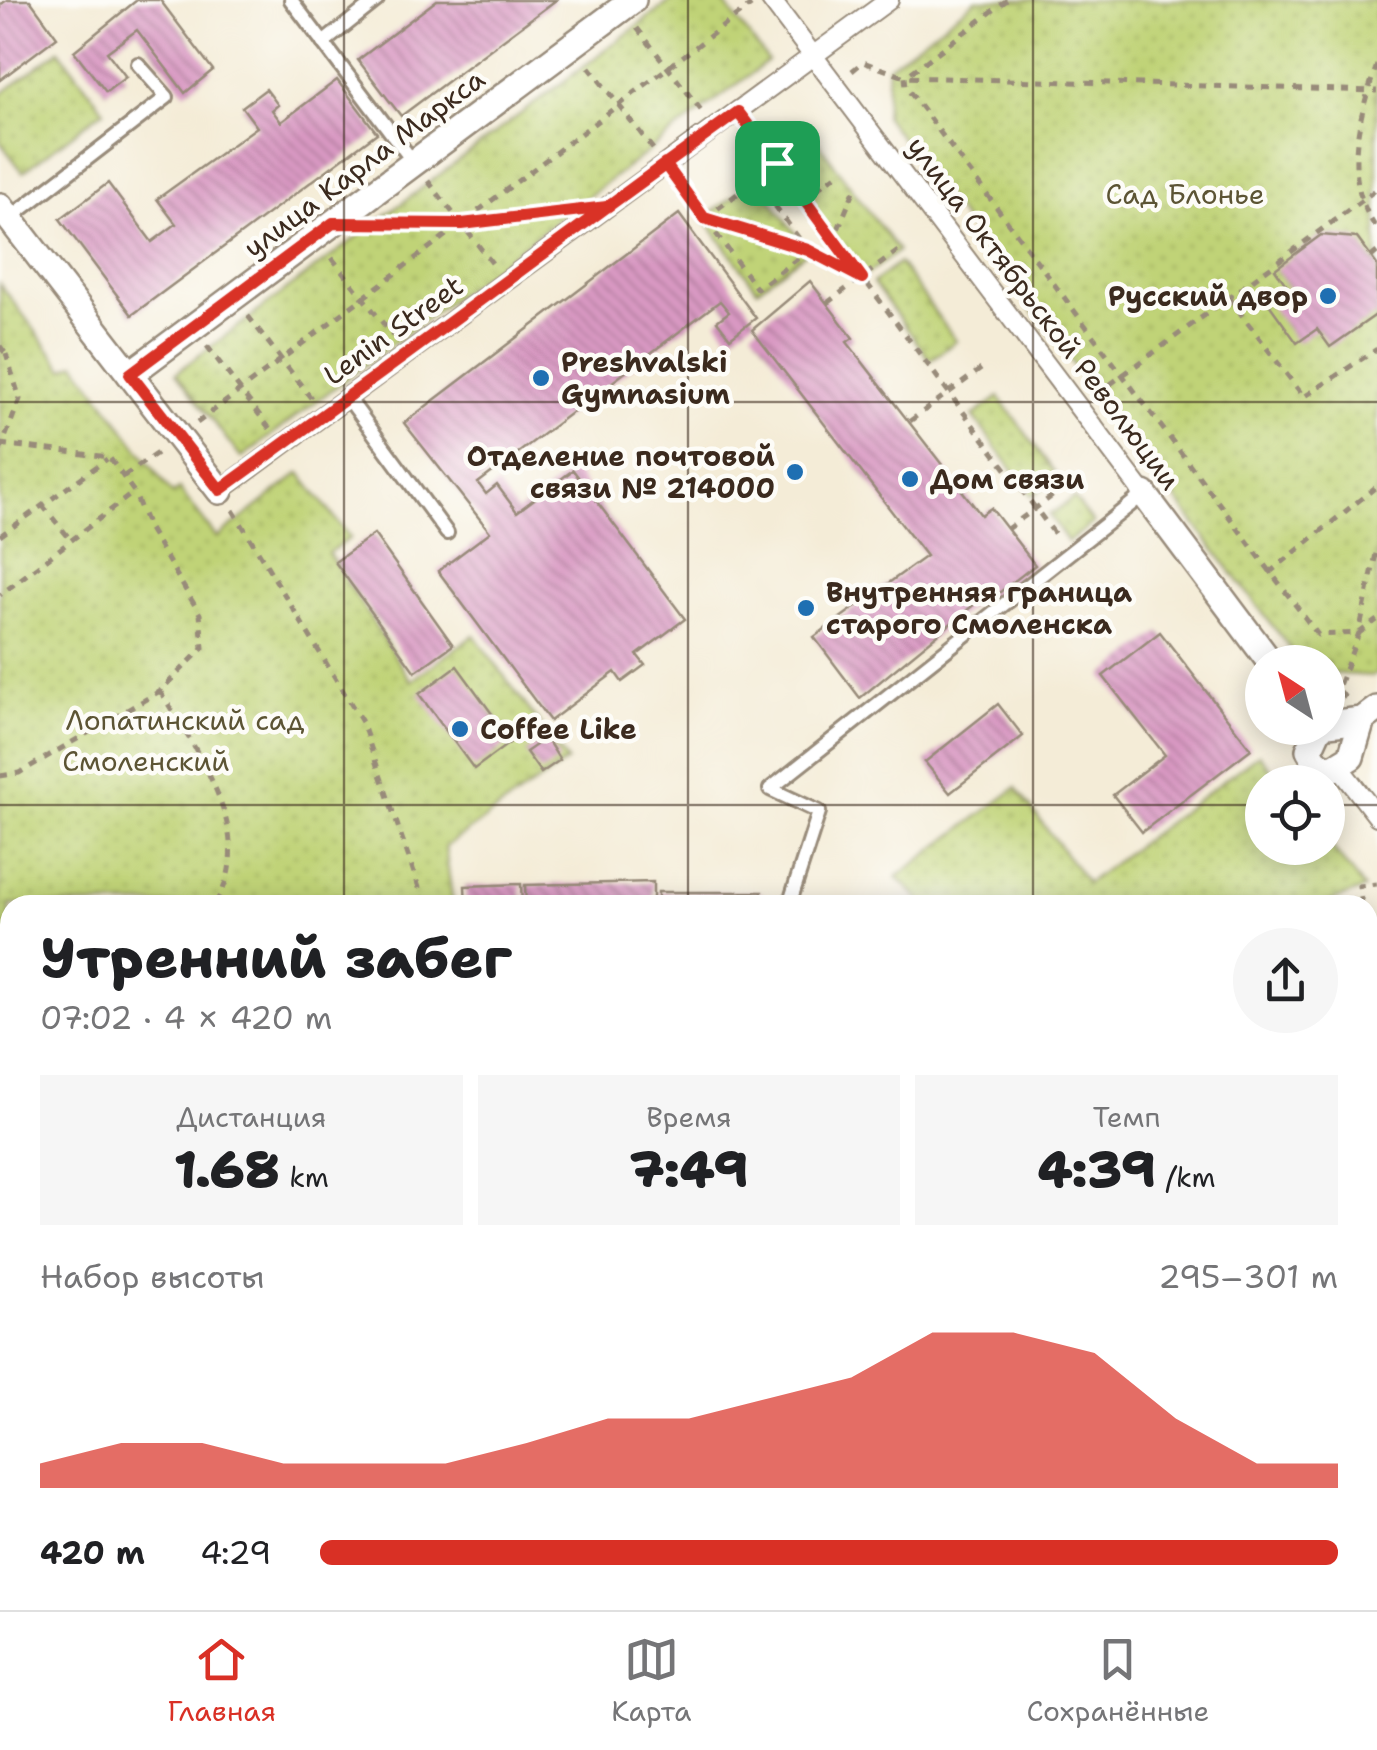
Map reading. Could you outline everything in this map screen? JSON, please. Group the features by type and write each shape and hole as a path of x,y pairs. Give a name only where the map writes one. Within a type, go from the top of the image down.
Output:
{"street":[{"name":"улица Октябрьской Революции","path":"771,0 1257,645"},
{"name":"Lenin Street","path":"220,490 889,0"},
{"name":"улица Карла Маркса","path":"130,374 627,4"},
{"path":"5,212 220,490"},
{"path":"1345,721 1370,714"},
{"path":"1342,765 1351,758 1370,714"},
{"path":"1311,745 1309,750 1317,764 1324,765"},
{"path":"1345,775 1377,816"}],"lane":[{"path":"291,0 414,163"},
{"path":"323,43 378,0"},
{"path":"5,212 167,97 138,64"},
{"path":"348,398 447,532"},
{"path":"791,895 818,812 770,789 1144,494"}],"path":[{"path":"124,476 757,0"},
{"path":"905,76 1007,0"},
{"path":"627,4 668,67 716,128"},
{"path":"572,45 757,288 808,250"},
{"path":"834,85 863,62 905,76 1377,91"},
{"path":"1377,64 1354,159 1362,200 1377,228"},
{"path":"905,76 906,87 1318,635 1359,633 1377,620"},
{"path":"738,112 1069,553"},
{"path":"414,163 507,281"},
{"path":"804,199 840,172"},
{"path":"704,218 756,180 808,250"},
{"path":"1080,407 1377,189"},
{"path":"826,258 854,191"},
{"path":"407,354 364,298 324,230 462,224 607,207"},
{"path":"704,218 808,250 862,278"},
{"path":"826,303 898,251"},
{"path":"1228,297 1304,397 1377,349"},
{"path":"234,298 324,415"},
{"path":"193,328 282,446"},
{"path":"0,776 19,774 160,691 203,648 200,614 149,529 134,492 109,457 2,447 20,399 2,350"},
{"path":"910,422 985,366"},
{"path":"0,536 109,457"},
{"path":"1007,529 1073,481"},
{"path":"1269,573 1377,486"},
{"path":"220,490 281,582 362,722 421,895"},
{"path":"0,594 134,492"},
{"path":"42,505 72,540"},
{"path":"1345,670 1359,633 1377,549"},
{"path":"160,691 231,825 228,886 221,895"},
{"path":"1360,895 1359,886 1377,884"}],"green space":[{"path":"672,0 722,0 768,61 241,458 176,373"},
{"name":"Сад Блонье","path":"976,0 1377,0 1377,673 1345,674 1345,645 1287,645 885,117 888,66"},
{"path":"59,50 104,110 23,172 0,142 0,95"},
{"path":"813,136 898,251 862,278 777,163"},
{"path":"756,180 808,251 757,289 704,218"},
{"path":"899,263 956,341 930,360 873,283"},
{"name":"Лопатинский сад","path":"0,284 64,369 76,363 172,494 179,489 217,538 300,473 350,538 328,553 411,681 474,635 567,761 445,847 452,895 0,895"},
{"path":"999,397 1058,477 1032,496 973,416"},
{"path":"1074,498 1093,523 1068,542 1049,515"},
{"path":"1259,754 1268,765 1245,765 1245,865 1345,864 1364,889 1348,895 915,895 897,877 1016,788 1087,883"}],"building":[{"path":"7,0 30,0 57,37 0,80 0,5"},
{"path":"137,0 160,0 213,70 185,93 137,30 107,52 126,77 106,92 74,51"},
{"path":"437,0 556,0 401,116 358,60"},
{"path":"337,80 377,133 132,315 60,219 108,183 152,242 176,224 157,199 257,127 242,107 266,89 278,105 272,110 281,122"},
{"path":"679,214 756,318 730,338 717,321 729,312 720,301 478,483 486,494 497,485 517,512 573,470 685,619 637,655 645,665 622,682 615,672 550,721 438,571 490,532 404,423"},
{"name":"Русский двор","path":"1321,235 1357,238 1377,265 1377,314 1330,347 1317,329 1297,343 1269,304 1289,289 1275,269"},
{"name":"Дом связи","path":"810,281 853,338 847,342 981,515 991,508 1035,565 986,603 982,598 860,698 814,637 926,556 752,330"},
{"path":"374,534 453,645 415,672 335,562"},
{"path":"1160,632 1251,749 1142,832 1113,795 1165,755 1103,676"},
{"path":"457,666 512,741 474,769 419,694"},
{"path":"998,704 1023,736 950,793 925,762"},
{"path":"546,738 560,760 541,773 526,752"},
{"path":"653,882 653,895 526,895 525,885"},
{"path":"521,884 522,895 465,895 465,886"},
{"path":"658,892 762,892 762,895"}],"place":[{"name":"Русский двор","path":"1328,296"},
{"name":"Preshvalski Gymnasium","path":"541,378"},
{"name":"Отделение почтовой связи № 214000","path":"795,472"},
{"name":"Дом связи","path":"910,479"},
{"name":"Внутренняя граница старого Смоленска","path":"806,608"},
{"name":"Coffee Like","path":"460,729"}],"route":[{"path":"777,163 738,112 665,164 607,207 462,224 333,223 130,374 220,490 348,398 607,207 665,164 704,218 808,250 862,278 777,163"}],"park label":[{"name":"Смоленский","path":"146,761"}]}
